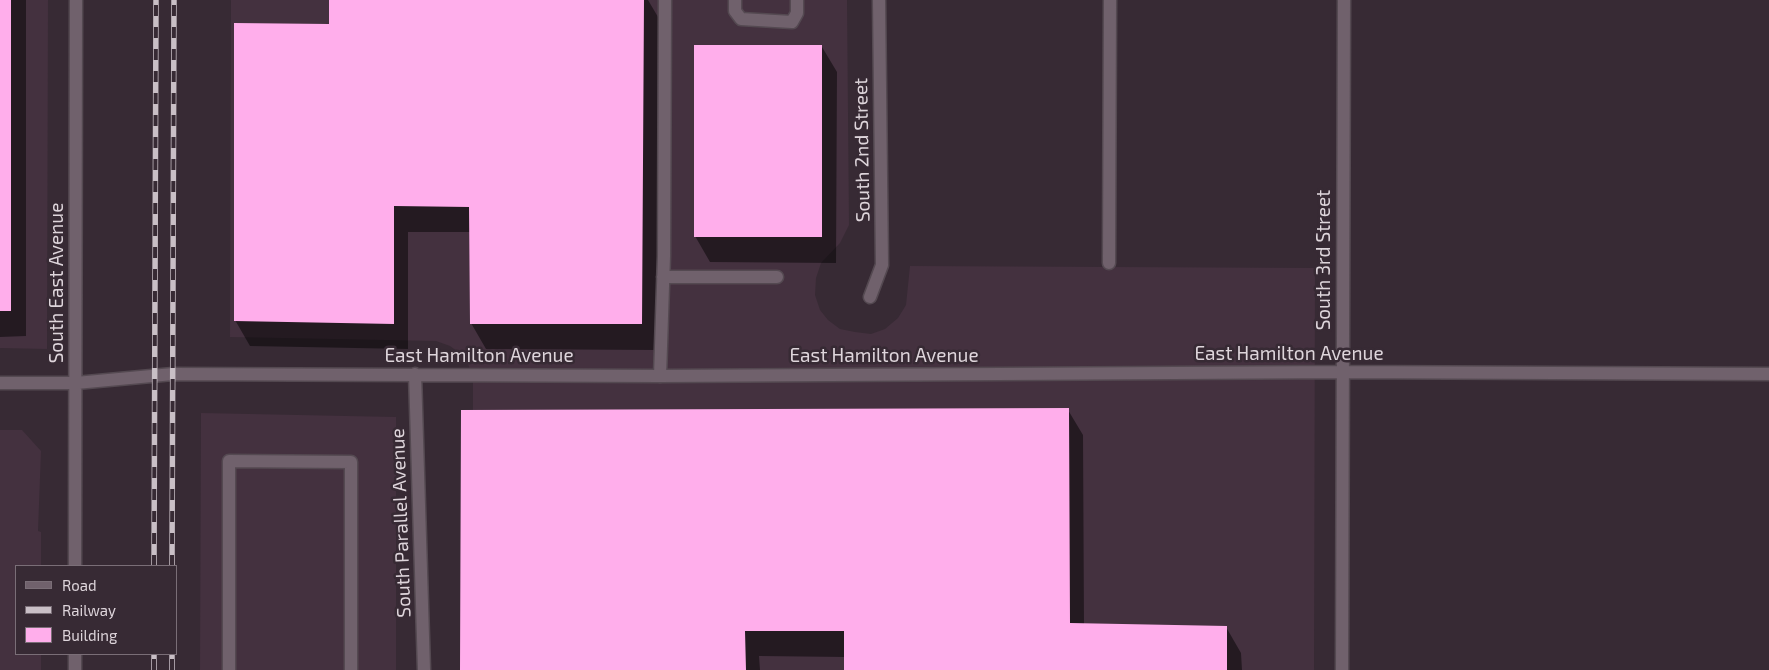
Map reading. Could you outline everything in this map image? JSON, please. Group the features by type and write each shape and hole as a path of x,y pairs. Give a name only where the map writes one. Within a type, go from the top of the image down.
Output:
{"street":[{"name":"South East Avenue","path":"75,565 76,0"},
{"path":"660,376 663,277 665,0"},
{"path":"735,0 735,11 741,19 792,22 797,13 798,0"},
{"name":"South 2nd Street","path":"870,297 882,265 879,0"},
{"path":"1109,263 1110,0"},
{"name":"South 3rd Street","path":"1342,670 1344,0"},
{"path":"663,277 777,277"},
{"name":"East Hamilton Avenue","path":"0,383 76,383 174,374 660,376 1342,372 1769,374"},
{"name":"South Parallel Avenue","path":"415,374 424,670"},
{"path":"229,670 229,462 350,462 350,670"},
{"path":"75,655 75,670"}],"shaded area":[{"path":"0,0 48,0 47,349 0,348"},
{"path":"231,0 847,0 849,225 840,243 821,263 816,278 815,295 820,310 828,320 840,329 871,334 885,329 898,318 906,305 910,266 1315,268 1314,670 473,670 473,380 469,366 461,354 450,346 436,341 230,337"},
{"path":"201,413 396,417 396,670 200,670"},
{"path":"0,430 22,430 41,451 38,531 41,532 41,565 15,565 15,655 41,655 41,670 0,670"}],"building":[{"path":"0,0 11,0 11,311 0,311"},
{"path":"329,0 644,0 642,324 470,324 469,207 394,206 394,324 234,321 234,23 329,24"},
{"path":"694,45 822,45 822,237 694,237"},
{"path":"1069,408 1070,623 1227,626 1227,670 844,670 844,631 745,631 746,670 460,670 461,410"}],"railway":[{"path":"154,565 156,0"},
{"path":"172,565 174,0"},
{"path":"154,655 154,670"},
{"path":"172,655 172,670"}]}
